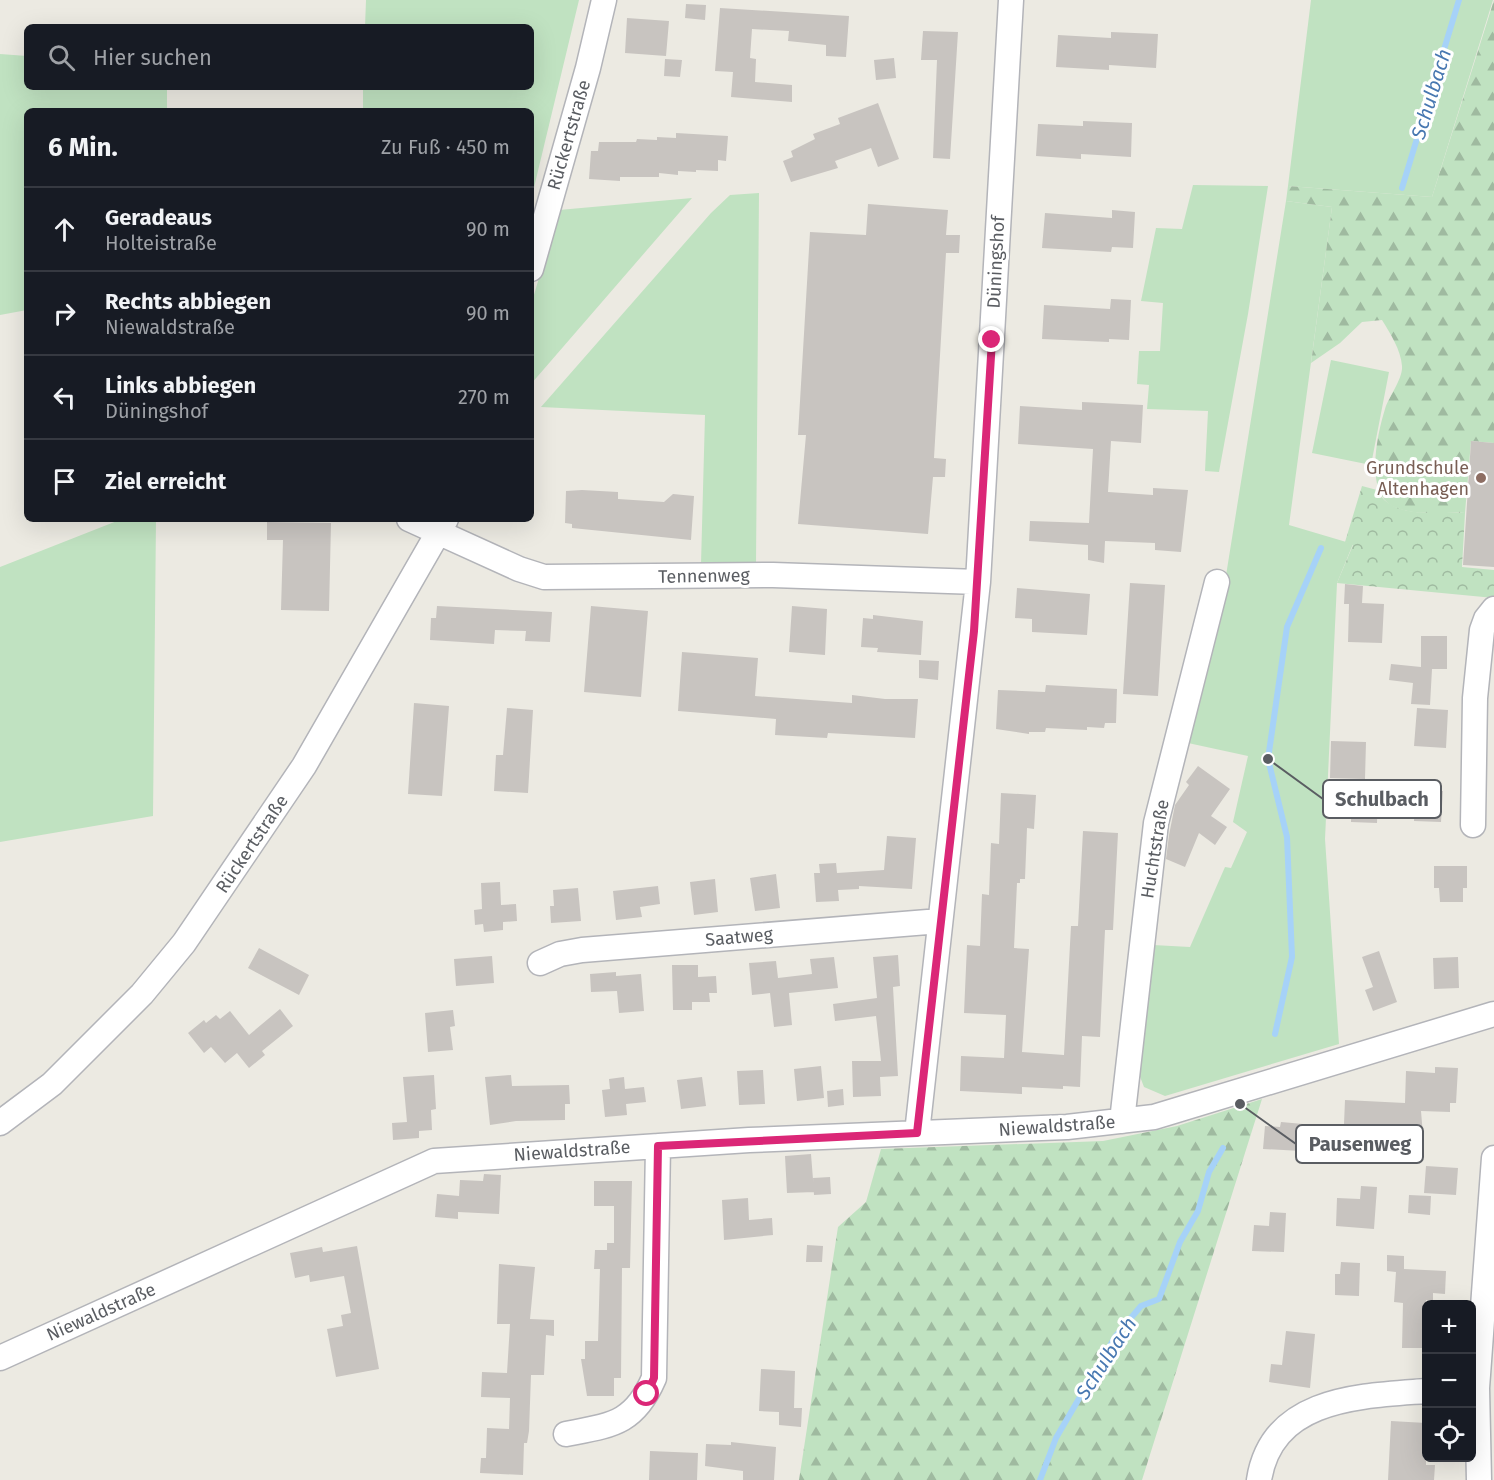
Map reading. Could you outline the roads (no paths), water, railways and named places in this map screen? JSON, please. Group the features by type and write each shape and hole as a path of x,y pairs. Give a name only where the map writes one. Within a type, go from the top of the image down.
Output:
{"street":[{"name":"Rückertstraße","path":"534,258 588,68 604,0"},
{"name":"Düningshof","path":"917,1133 978,582 1011,0"},
{"name":"Tennenweg","path":"426,522 442,525 519,568 544,576 772,575 978,582"},
{"name":"Rückertstraße","path":"0,1122 52,1084 142,994 184,943 304,766 442,525"},
{"name":"Huchtstraße","path":"1122,1121 1156,823 1217,582"},
{"path":"1473,825 1482,630 1486,619 1494,609"},
{"name":"Saatweg","path":"540,963 560,954 582,950 940,921"},
{"name":"Niewaldstraße","path":"0,1358 434,1161 658,1146 1067,1127 1122,1121 1181,1111 1494,1014"},
{"path":"566,1434 610,1426 624,1418 640,1406 654,1378 658,1146"},
{"path":"1476,1374 1489,1283 1494,1158"},
{"path":"1259,1480 1271,1445 1294,1420 1322,1406 1359,1396 1422,1391"},
{"path":"1475,1408 1479,1480"}],"waterway":[{"name":"Schulbach","path":"1402,188 1459,0"},
{"name":"Schulbach","path":"1275,1034 1292,957 1287,837 1268,759 1287,627 1321,548"},
{"name":"Schulbach","path":"1040,1480 1056,1438 1115,1337 1141,1306 1159,1299 1180,1242 1198,1211 1209,1172 1223,1148"}],"place":[{"name":"Grundschule Altenhagen","path":"1481,478"},
{"name":"Schulbach","path":"1268,759"},
{"name":"Pausenweg","path":"1240,1104"}]}
